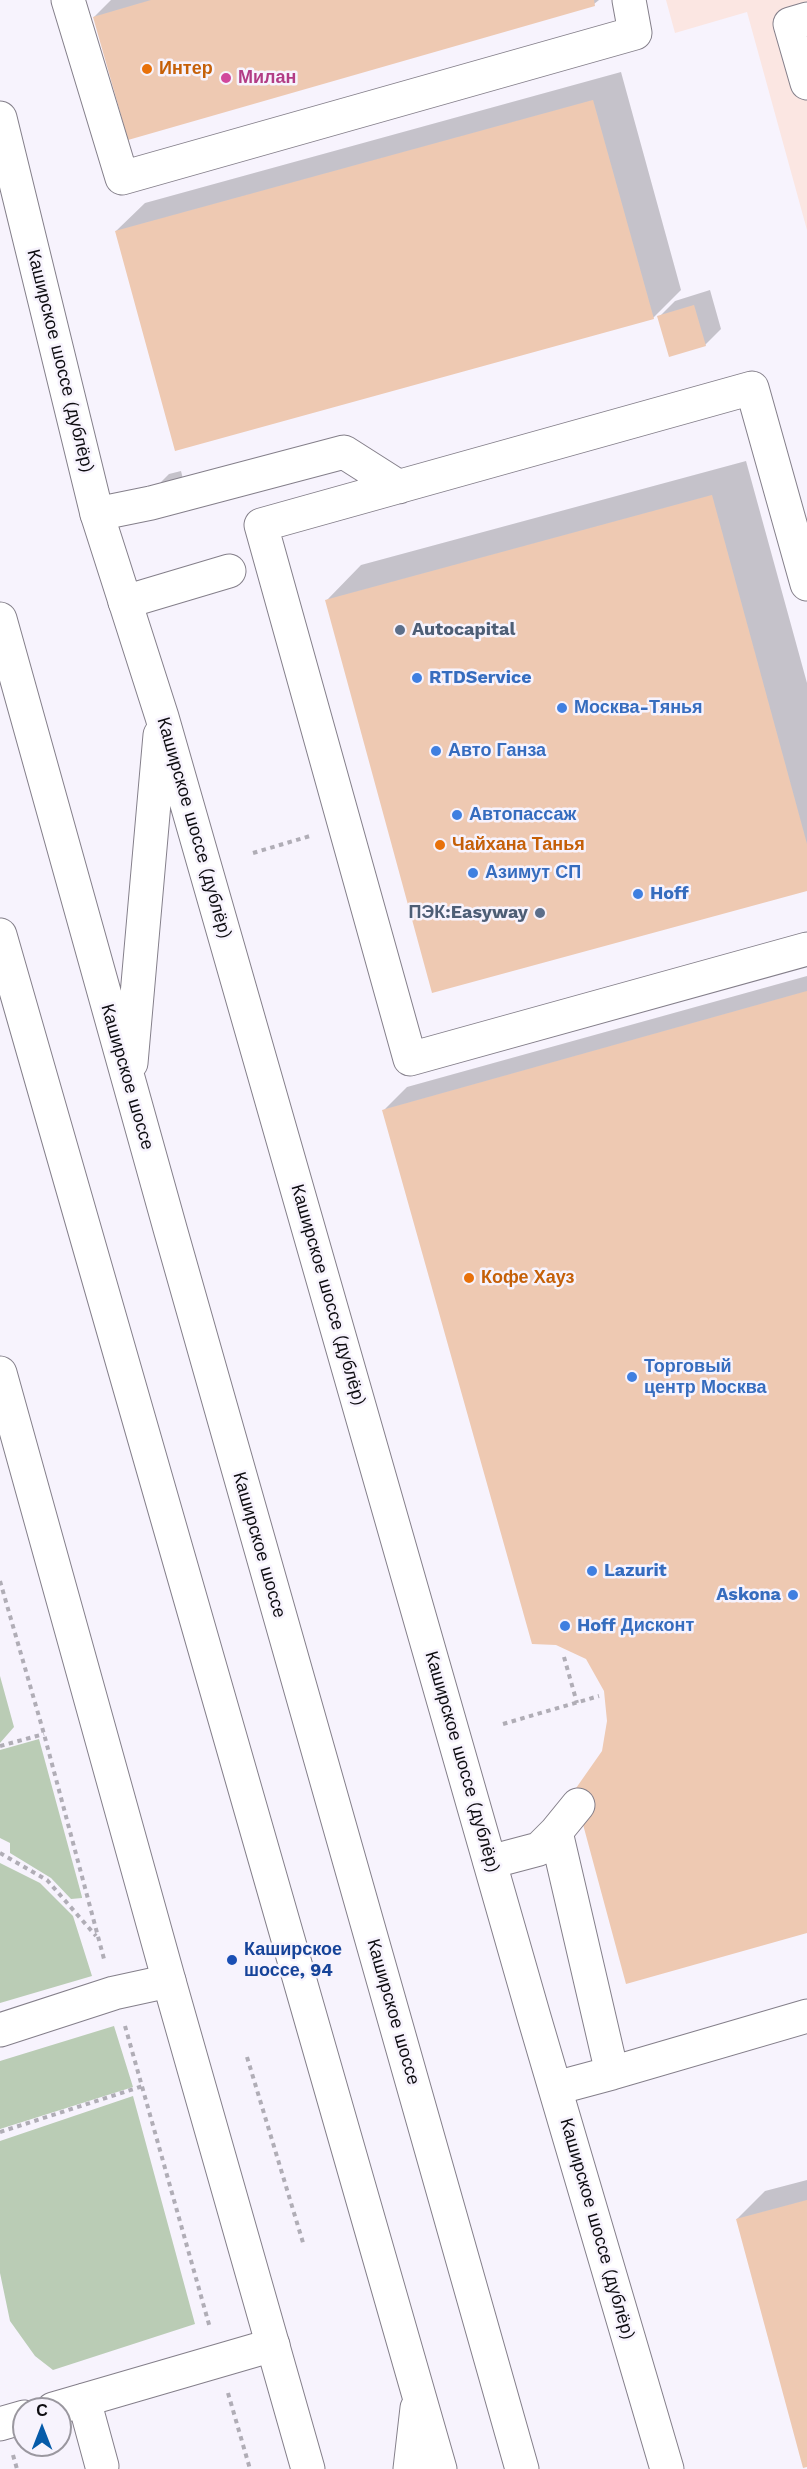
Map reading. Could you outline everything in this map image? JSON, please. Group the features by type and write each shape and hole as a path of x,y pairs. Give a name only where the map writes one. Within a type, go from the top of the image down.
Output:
{"main road":[{"path":"68,0 122,178 635,33 629,0"},
{"path":"807,18 790,24 807,83"},
{"name":"Каширское шоссе (дублёр)","path":"0,118 97,514 162,717 490,1862 667,2469"},
{"path":"807,584 752,388 261,525 410,1059 807,949"},
{"path":"97,514 162,500 344,452 399,487"},
{"path":"125,602 229,572"},
{"name":"Каширское шоссе","path":"0,619 129,1086 522,2469"},
{"path":"129,1086 162,717"},
{"path":"0,935 440,2469"},
{"path":"0,1373 308,2469"},
{"path":"490,1862 539,1849 578,1805"},
{"path":"556,1832 612,2073"},
{"path":"0,2030 114,1993 169,1981"},
{"path":"556,2088 807,2016"},
{"path":"72,2404 273,2345"},
{"path":"410,2469 419,2394"},
{"path":"72,2412 102,2466"}],"path":[{"path":"253,853 295,841"},
{"path":"564,1657 577,1703"},
{"path":"503,1724 599,1696"},
{"path":"0,1746 44,1734"},
{"path":"0,1853 47,1880 97,1937"},
{"path":"247,2057 304,2246"},
{"path":"0,2132 142,2086"}],"shaded area":[{"path":"666,0 807,0 807,230 747,12 675,33"}],"green space":[{"path":"0,1676 14,1727 0,1743"},
{"path":"39,1739 82,1898 71,1899 51,1878 10,1853 10,1843 0,1838 0,1750"},
{"path":"0,1863 40,1883 73,1916 92,1976 0,2003"},
{"path":"114,2026 133,2087 0,2129 0,2061"},
{"path":"133,2096 195,2324 53,2370 35,2356 10,2321 0,2273 0,2141"}],"building":[{"name":"Милан","path":"151,0 594,0 595,6 128,140 93,17"},
{"path":"593,100 654,319 175,451 115,231"},
{"path":"694,305 706,346 669,357 657,316"},
{"name":"Москва-Тянья","path":"712,495 807,844 807,891 432,993 325,600"},
{"name":"Торговый центр Москва","path":"807,991 807,1933 626,1984 574,1791 602,1751 607,1721 604,1691 586,1659 556,1645 532,1644 382,1110"},
{"path":"807,2200 807,2467 803,2468 736,2219"}],"place":[{"name":"Интер","path":"147,69"},
{"name":"Милан","path":"226,78"},
{"name":"Autocapital","path":"400,630"},
{"name":"RTDService","path":"417,678"},
{"name":"Москва-Тянья","path":"562,708"},
{"name":"Авто Ганза","path":"436,751"},
{"name":"Автопассаж","path":"457,815"},
{"name":"Чайхана Танья","path":"440,845"},
{"name":"Азимут СП","path":"473,873"},
{"name":"Hoff","path":"638,894"},
{"name":"ПЭК:Easyway","path":"540,913"},
{"name":"Кофе Хауз","path":"469,1278"},
{"name":"Торговый центр Москва","path":"632,1377"},
{"name":"Lazurit","path":"592,1571"},
{"name":"Askona","path":"793,1595"},
{"name":"Hoff Дисконт","path":"565,1626"},
{"name":"Каширское шоссе, 94","path":"232,1960"}]}
